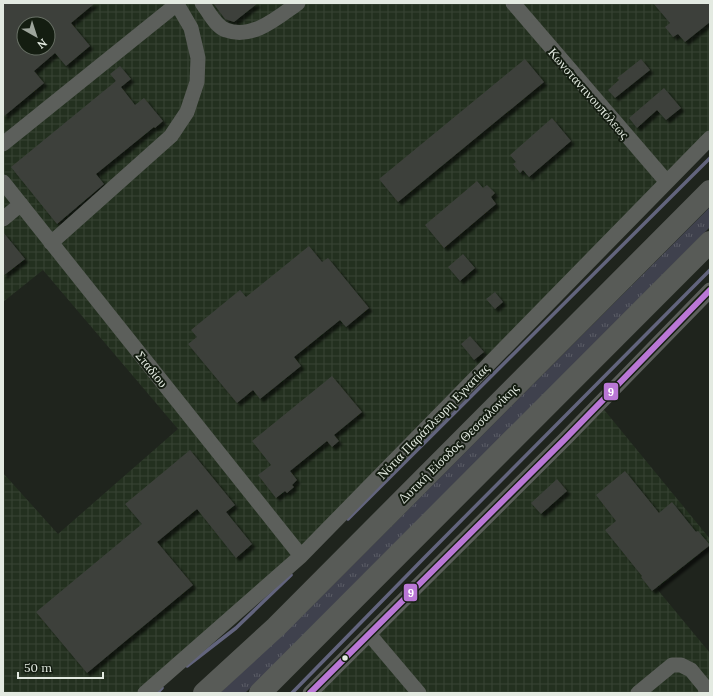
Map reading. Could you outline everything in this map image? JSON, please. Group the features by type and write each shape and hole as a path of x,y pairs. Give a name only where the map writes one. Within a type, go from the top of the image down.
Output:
{"highway":[{"name":"Δυτική Είσοδος Θεσσαλονίκης","path":"204,693 276,627 710,191"},
{"path":"260,693 710,242"}],"street":[{"path":"202,3 216,21 226,30 244,33 260,28 298,3"},
{"name":"Κωνσταντινουπόλεως","path":"513,3 666,181"},
{"path":"3,144 177,4 191,28 198,58 197,82 188,112 171,136 51,242"},
{"name":"Νότια Παράπλευρη Εγνατίας","path":"145,693 301,556 666,181 710,138"},
{"name":"Σταδίου","path":"5,190 21,204 301,556"},
{"path":"3,219 21,204"},
{"path":"310,693 565,439 710,290"},
{"path":"369,634 419,693"},
{"path":"638,693 672,665 680,665 691,670 705,687 706,693"}],"shaded area":[{"path":"3,3 710,3 710,138 301,556 145,693 3,693 3,473 58,534 178,429 43,270 3,302"},
{"path":"601,406 710,539 710,546 657,589 710,653 710,693 313,693"}],"green space":[{"path":"710,207 710,227 267,672 245,693 220,693 305,613"}],"building":[{"path":"3,3 95,3 71,23 90,46 66,66 56,54 56,16 16,16 16,56 52,56 34,71 44,83 3,117"},
{"path":"213,3 258,3 234,22 225,19"},
{"path":"653,3 710,3 710,22 685,42 678,34 673,37 665,27 670,23"},
{"path":"525,59 544,82 398,202 379,179"},
{"path":"641,59 650,70 615,98 608,90 619,80 617,78"},
{"path":"120,66 131,79 121,87 135,105 144,98 163,121 96,174 104,184 57,224 11,167 116,81 110,74"},
{"path":"664,88 681,108 666,120 657,110 637,128 629,118"},
{"path":"552,118 571,141 529,177 523,170 520,173 513,164 516,162 510,155"},
{"path":"477,181 483,188 487,185 495,193 491,197 496,204 444,248 425,225"},
{"path":"3,232 25,259 3,276"},
{"path":"309,246 322,262 328,258 369,308 346,327 340,320 294,357 301,366 260,399 253,390 237,403 188,344 197,337 191,330 240,290 246,297"},
{"path":"463,254 475,268 460,281 448,267"},
{"path":"495,292 503,302 495,309 486,299"},
{"path":"470,336 484,352 474,360 461,344"},
{"path":"332,376 362,412 334,435 339,441 332,447 327,441 290,471 297,480 292,485 294,487 287,493 285,491 276,498 258,475 271,465 252,441"},
{"path":"190,450 235,505 226,512 252,544 236,558 197,509 157,542 193,585 87,673 36,612 142,524 125,504"},
{"path":"625,471 659,513 672,502 696,532 698,531 710,545 652,591 641,577 642,576 605,530 616,521 596,495"},
{"path":"557,479 567,491 541,514 531,503"}],"waterway":[{"path":"348,519 710,158"},
{"path":"292,693 710,270"},
{"path":"187,666 236,628 291,575"},
{"path":"157,693 162,688"}],"transit line":[{"name":"9","path":"310,693 565,439 710,290"}]}
